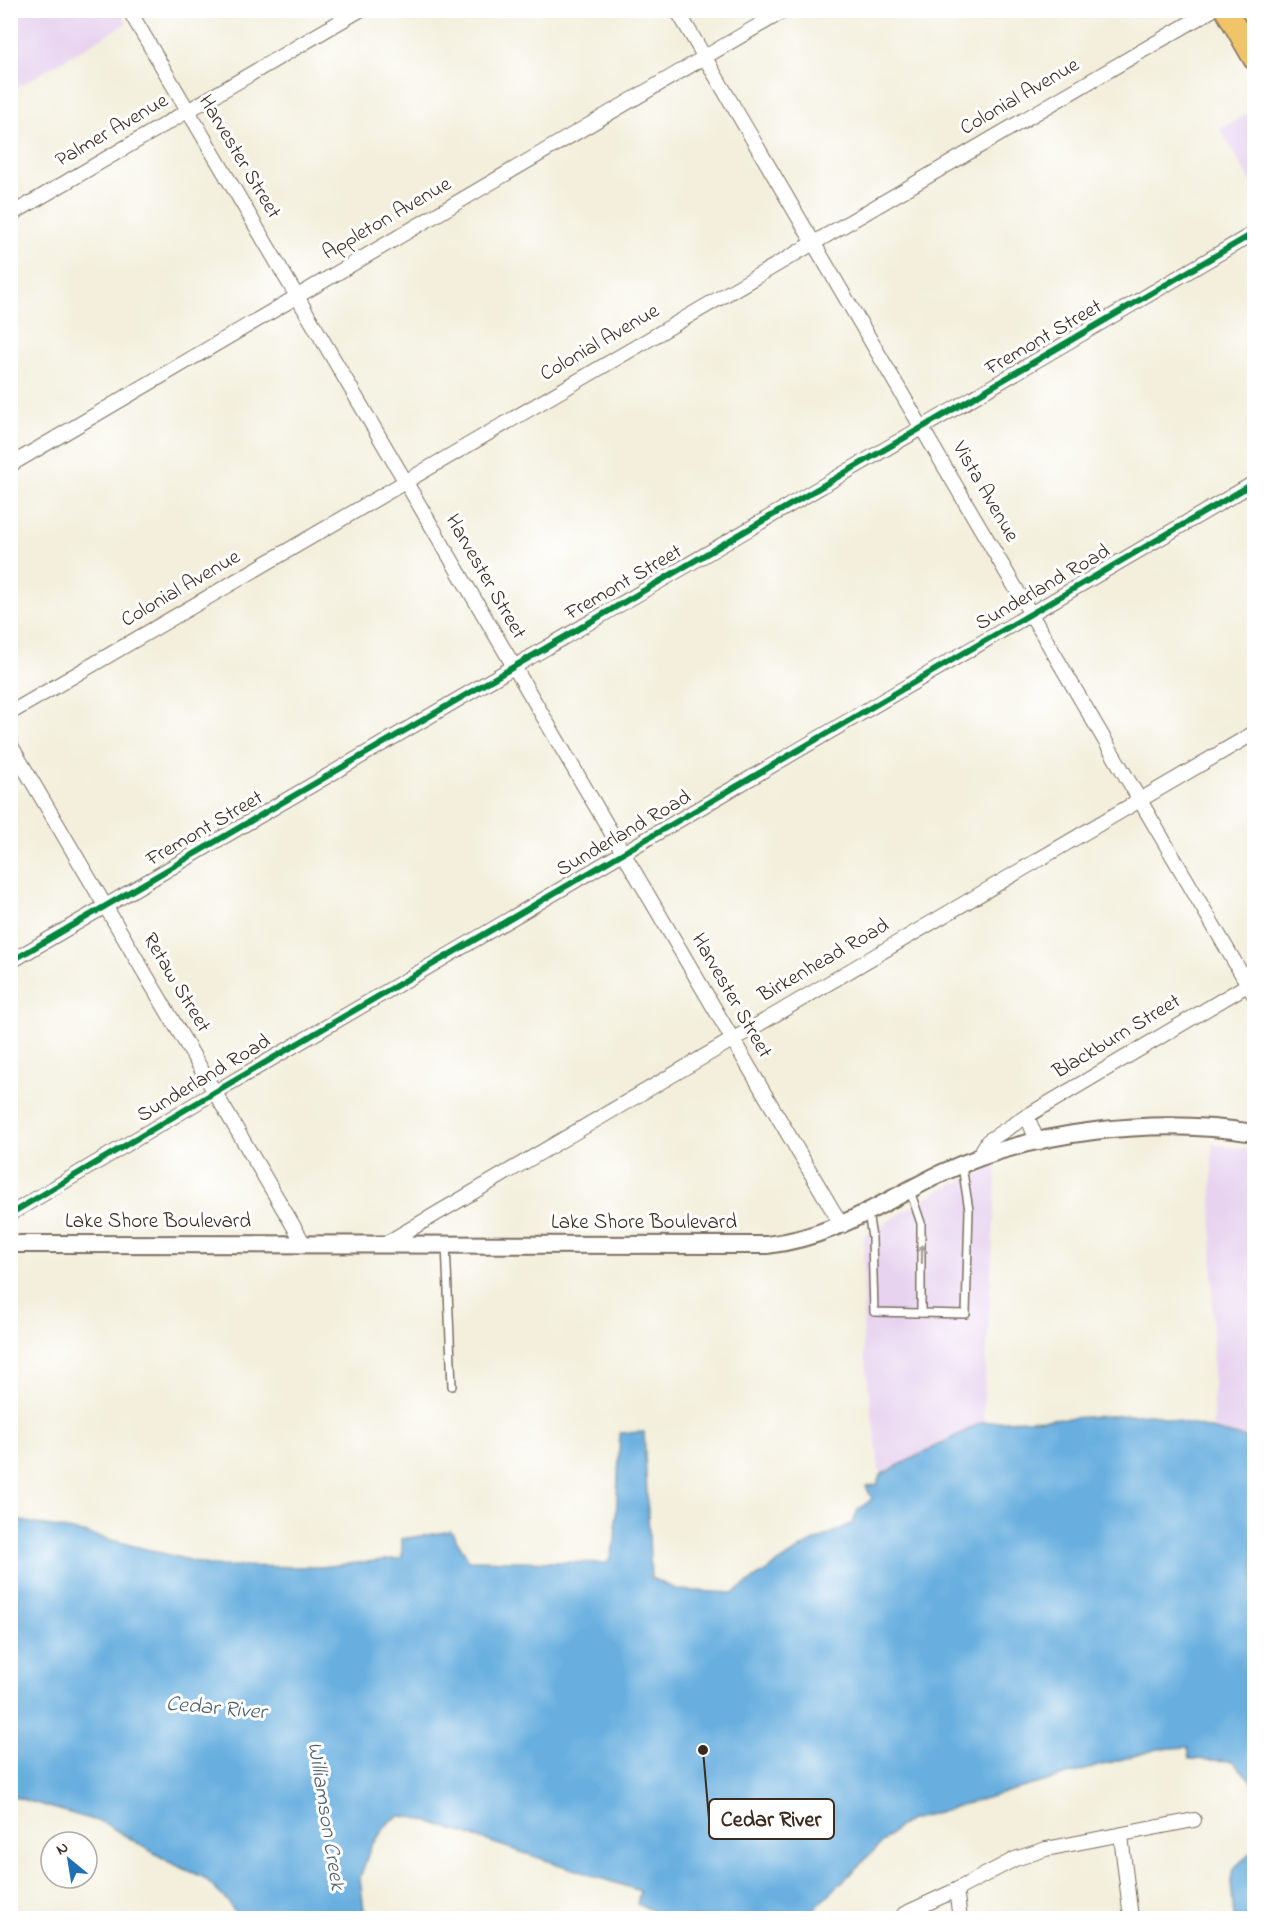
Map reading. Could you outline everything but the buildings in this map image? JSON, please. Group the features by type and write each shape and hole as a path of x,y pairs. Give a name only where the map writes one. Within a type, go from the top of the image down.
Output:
{"main road":[{"path":"1226,10 1254,59"}],"street":[{"name":"Harvester Street","path":"129,10 842,1226"},
{"name":"Palmer Avenue","path":"10,215 360,10"},
{"name":"Vista Avenue","path":"678,10 1140,800 1252,987"},
{"name":"Appleton Avenue","path":"10,465 785,10"},
{"name":"Colonial Avenue","path":"10,712 1212,10"},
{"name":"Fremont Street","path":"10,962 1254,233"},
{"name":"Sunderland Road","path":"10,1214 1254,483"},
{"name":"Birkenhead Road","path":"384,1244 1254,733"},
{"name":"Retaw Street","path":"10,744 304,1244"},
{"name":"Blackburn Street","path":"969,1162 988,1141 1027,1116 1252,987"},
{"path":"1027,1116 1038,1143"},
{"name":"Lake Shore Boulevard","path":"10,1244 767,1245 812,1238 842,1226 969,1162 1081,1133 1153,1126 1191,1126 1254,1133"},
{"path":"904,1914 1015,1859 1046,1850 1194,1820"},
{"path":"1121,1836 1131,1918"},
{"path":"956,1890 960,1918"}],"lane":[{"path":"868,1212 872,1238 874,1312 966,1314 969,1162"},
{"path":"910,1191 921,1223 921,1313"},
{"path":"446,1244 452,1386"}],"shaded area":[{"path":"11,10 120,11 127,23 11,91"},
{"path":"1250,112 1254,120 1254,188 1220,129"},
{"path":"1212,1144 1254,1150 1254,1439 1213,1430"},
{"path":"997,1166 983,1422 880,1475 863,1346 864,1236 936,1192"}],"water":[{"name":"Williamson Creek","path":"1151,1414 1254,1440 1254,1784 1233,1761 1190,1759 1188,1747 1158,1749 910,1820 898,1827 805,1918 670,1918 637,1904 640,1891 417,1818 400,1816 390,1821 371,1846 360,1878 365,1918 234,1918 237,1916 229,1903 203,1877 171,1863 104,1823 11,1796 11,1519 88,1534 212,1566 320,1567 402,1558 402,1539 451,1531 469,1560 608,1563 615,1541 620,1433 644,1432 651,1578 678,1590 733,1593 803,1547 853,1523 858,1510 872,1499 866,1486 877,1485 880,1475 983,1422"},
{"path":"1254,1850 1254,1918 1234,1918 1231,1881 1233,1869"}],"cycle path":[{"path":"10,962 1254,233"},
{"path":"10,1214 1254,483"}],"place":[{"name":"Cedar River","path":"703,1750"}]}
